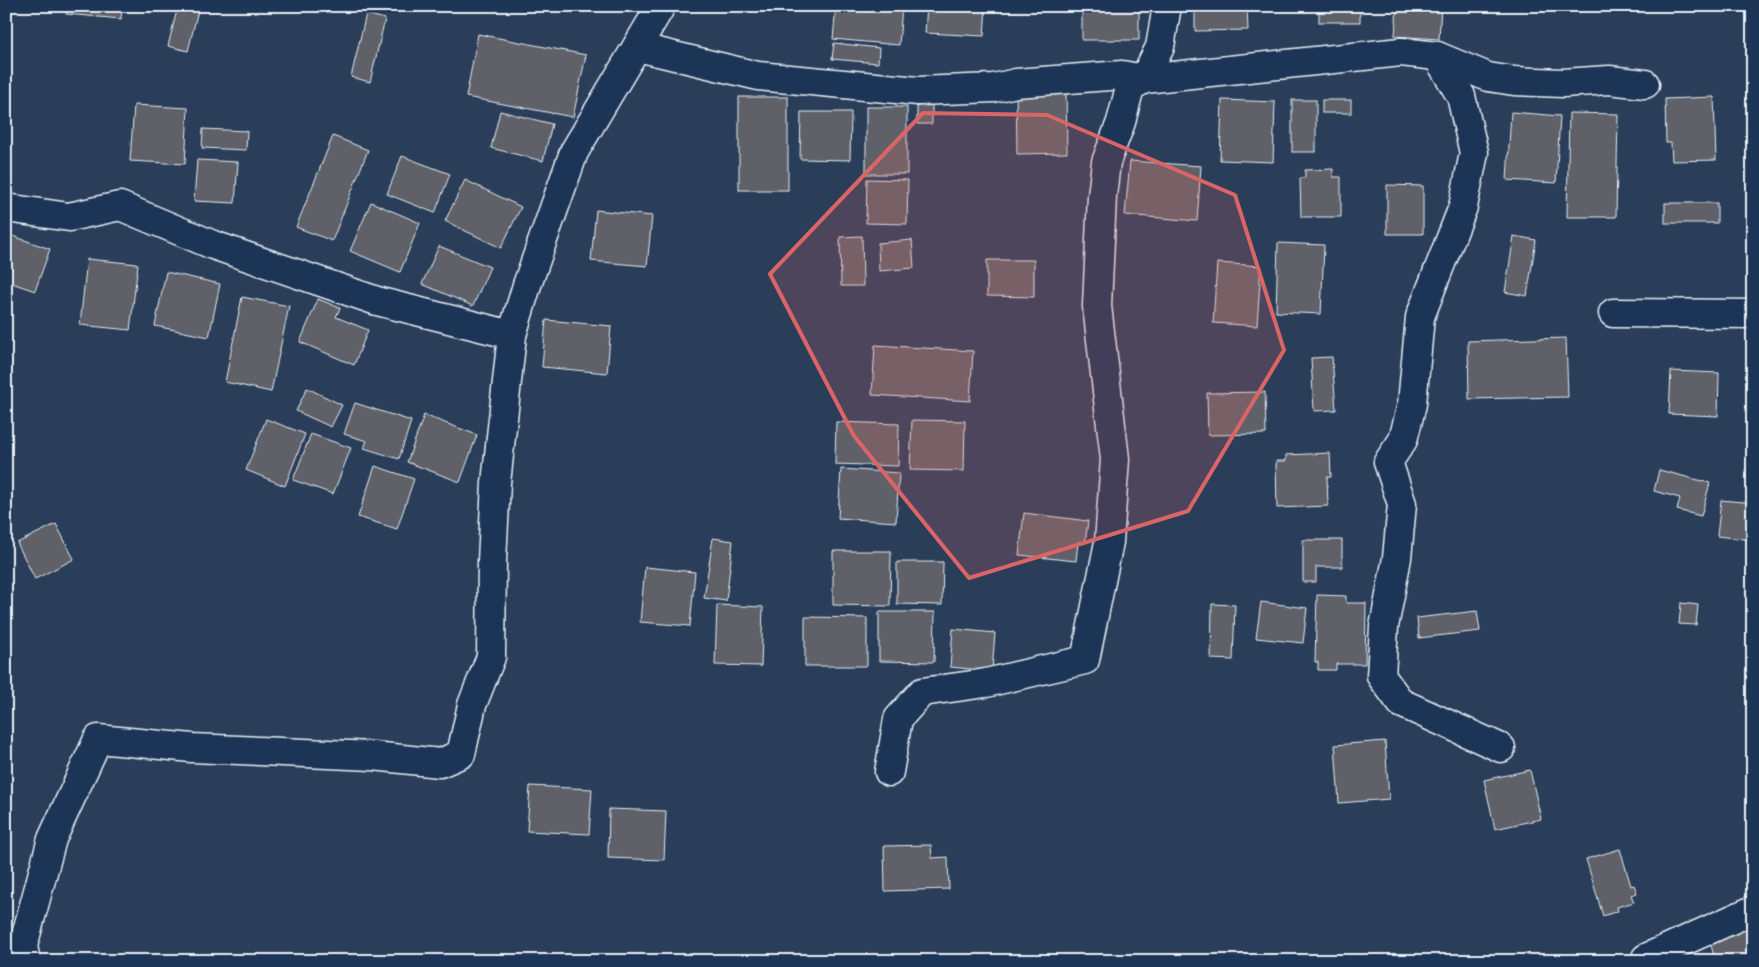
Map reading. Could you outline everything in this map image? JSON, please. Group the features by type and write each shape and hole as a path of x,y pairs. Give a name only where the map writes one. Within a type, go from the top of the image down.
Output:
{"street":[{"path":"26,961 24,946 52,839 98,739 192,748 373,756 440,763 461,754 472,706 491,657 492,561 496,483 512,335 527,285 574,152 661,6"},
{"path":"889,772 898,718 922,692 986,683 1086,660 1109,542 1115,459 1096,306 1102,196 1106,162 1121,122 1130,87 1144,79 1160,47 1168,6"},
{"path":"637,47 758,76 918,91 994,88 1016,83 1122,75 1144,79 1340,60 1401,52 1437,56 1488,77 1514,81 1563,83 1609,80 1645,84"},
{"path":"1437,56 1461,96 1474,153 1463,207 1420,316 1412,404 1402,440 1388,462 1402,504 1397,558 1384,627 1381,676 1401,703 1501,748"},
{"path":"6,208 69,217 120,206 213,245 377,301 512,335"},
{"path":"1613,313 1753,314"},
{"path":"1646,958 1753,910"}],"highlighted area":[{"path":"923,113 1047,115 1235,195 1284,350 1188,511 969,578 854,436 770,274"}],"building":[{"path":"67,6 122,6 121,19 66,14"},
{"path":"178,6 199,6 188,51 168,46"},
{"path":"836,6 902,6 899,45 833,39"},
{"path":"927,6 986,6 984,36 925,33"},
{"path":"1082,6 1139,6 1139,40 1082,40"},
{"path":"1195,6 1247,6 1248,30 1195,31"},
{"path":"1319,6 1360,6 1360,22 1319,22"},
{"path":"1397,6 1441,6 1439,39 1395,36"},
{"path":"366,14 385,19 370,82 351,77"},
{"path":"478,34 586,55 573,117 466,97"},
{"path":"834,43 879,48 878,63 832,59"},
{"path":"1016,89 1066,89 1067,153 1017,154"},
{"path":"739,97 788,97 788,190 739,190"},
{"path":"1714,97 1716,160 1672,161 1671,143 1666,143 1665,99"},
{"path":"1222,100 1275,102 1273,162 1220,160"},
{"path":"1292,100 1316,100 1316,152 1292,152"},
{"path":"1322,100 1351,100 1351,113 1322,113"},
{"path":"134,105 188,108 185,164 130,161"},
{"path":"932,105 932,124 917,124 917,106"},
{"path":"866,107 907,107 907,174 866,174"},
{"path":"500,111 552,124 543,161 491,148"},
{"path":"801,112 851,112 850,160 800,159"},
{"path":"1511,112 1560,116 1556,183 1507,180"},
{"path":"1569,113 1618,114 1616,217 1567,217"},
{"path":"203,129 247,131 246,150 202,148"},
{"path":"333,136 368,150 332,241 296,227"},
{"path":"402,156 450,174 435,213 387,194"},
{"path":"197,160 238,162 235,203 194,201"},
{"path":"1130,161 1201,166 1197,221 1125,215"},
{"path":"1333,169 1333,177 1341,177 1341,217 1301,217 1300,178 1305,178 1305,170"},
{"path":"867,179 908,180 907,224 866,223"},
{"path":"465,180 521,207 501,248 445,221"},
{"path":"1387,185 1423,186 1423,234 1387,234"},
{"path":"371,202 420,223 400,272 350,251"},
{"path":"1665,203 1717,203 1717,223 1665,223"},
{"path":"596,210 652,216 647,266 591,261"},
{"path":"10,235 50,249 35,291 6,281 6,244"},
{"path":"862,236 863,286 841,286 840,237"},
{"path":"1514,236 1536,240 1527,296 1505,292"},
{"path":"912,240 914,268 879,271 878,243"},
{"path":"1278,243 1324,245 1321,314 1276,312"},
{"path":"439,246 490,267 473,306 422,284"},
{"path":"87,259 138,264 130,330 80,325"},
{"path":"987,260 1034,260 1034,297 987,296"},
{"path":"1217,263 1261,266 1257,326 1213,323"},
{"path":"166,272 220,284 209,337 155,326"},
{"path":"242,297 289,306 271,392 225,382"},
{"path":"318,299 340,308 336,317 368,330 354,365 300,342"},
{"path":"546,320 611,326 607,373 542,367"},
{"path":"1566,338 1568,397 1469,399 1468,341"},
{"path":"875,345 973,351 970,401 872,395"},
{"path":"1332,357 1336,410 1314,411 1311,358"},
{"path":"1671,371 1719,373 1718,416 1669,414"},
{"path":"307,388 342,405 331,427 296,411"},
{"path":"1265,392 1266,434 1208,435 1207,393"},
{"path":"355,403 411,421 399,459 364,448 367,441 344,434"},
{"path":"424,415 477,435 460,482 407,462"},
{"path":"266,419 305,434 285,486 246,470"},
{"path":"912,420 965,421 964,471 910,470"},
{"path":"836,422 899,424 898,466 835,464"},
{"path":"311,434 351,448 333,494 293,480"},
{"path":"1330,453 1331,477 1327,477 1328,506 1277,508 1276,461 1286,461 1286,455"},
{"path":"375,466 414,479 397,529 358,517"},
{"path":"841,469 899,473 896,522 838,518"},
{"path":"1659,470 1710,483 1701,516 1677,510 1680,498 1654,491"},
{"path":"1721,500 1753,503 1753,540 1717,536"},
{"path":"1024,513 1088,521 1085,543 1078,542 1076,561 1019,555"},
{"path":"56,524 74,559 35,579 17,543"},
{"path":"713,538 733,541 726,601 704,598"},
{"path":"1303,540 1342,540 1342,567 1316,567 1316,582 1303,582"},
{"path":"833,551 891,551 890,606 833,605"},
{"path":"897,562 943,562 942,605 897,604"},
{"path":"645,567 695,572 690,626 640,622"},
{"path":"1317,595 1346,596 1346,603 1366,603 1365,664 1336,664 1336,670 1318,670 1318,662 1315,662"},
{"path":"1261,602 1307,608 1303,643 1256,638"},
{"path":"1681,603 1698,605 1696,625 1679,624"},
{"path":"1212,604 1235,605 1233,660 1211,659"},
{"path":"717,605 763,607 761,666 715,665"},
{"path":"1477,611 1480,631 1419,638 1417,618"},
{"path":"879,612 935,612 934,662 879,661"},
{"path":"805,617 867,618 867,666 805,666"},
{"path":"953,629 995,633 992,671 950,667"},
{"path":"1385,741 1389,799 1339,803 1335,745"},
{"path":"1530,770 1541,819 1495,829 1484,780"},
{"path":"530,786 592,789 589,834 527,831"},
{"path":"609,809 666,811 664,860 608,858"},
{"path":"931,845 932,858 948,857 949,889 885,891 884,846"},
{"path":"1620,849 1631,886 1634,885 1637,893 1631,895 1634,902 1617,907 1618,911 1603,916 1586,859"},
{"path":"1749,927 1753,959 1715,961 1710,941 1731,936 1730,931"}]}
